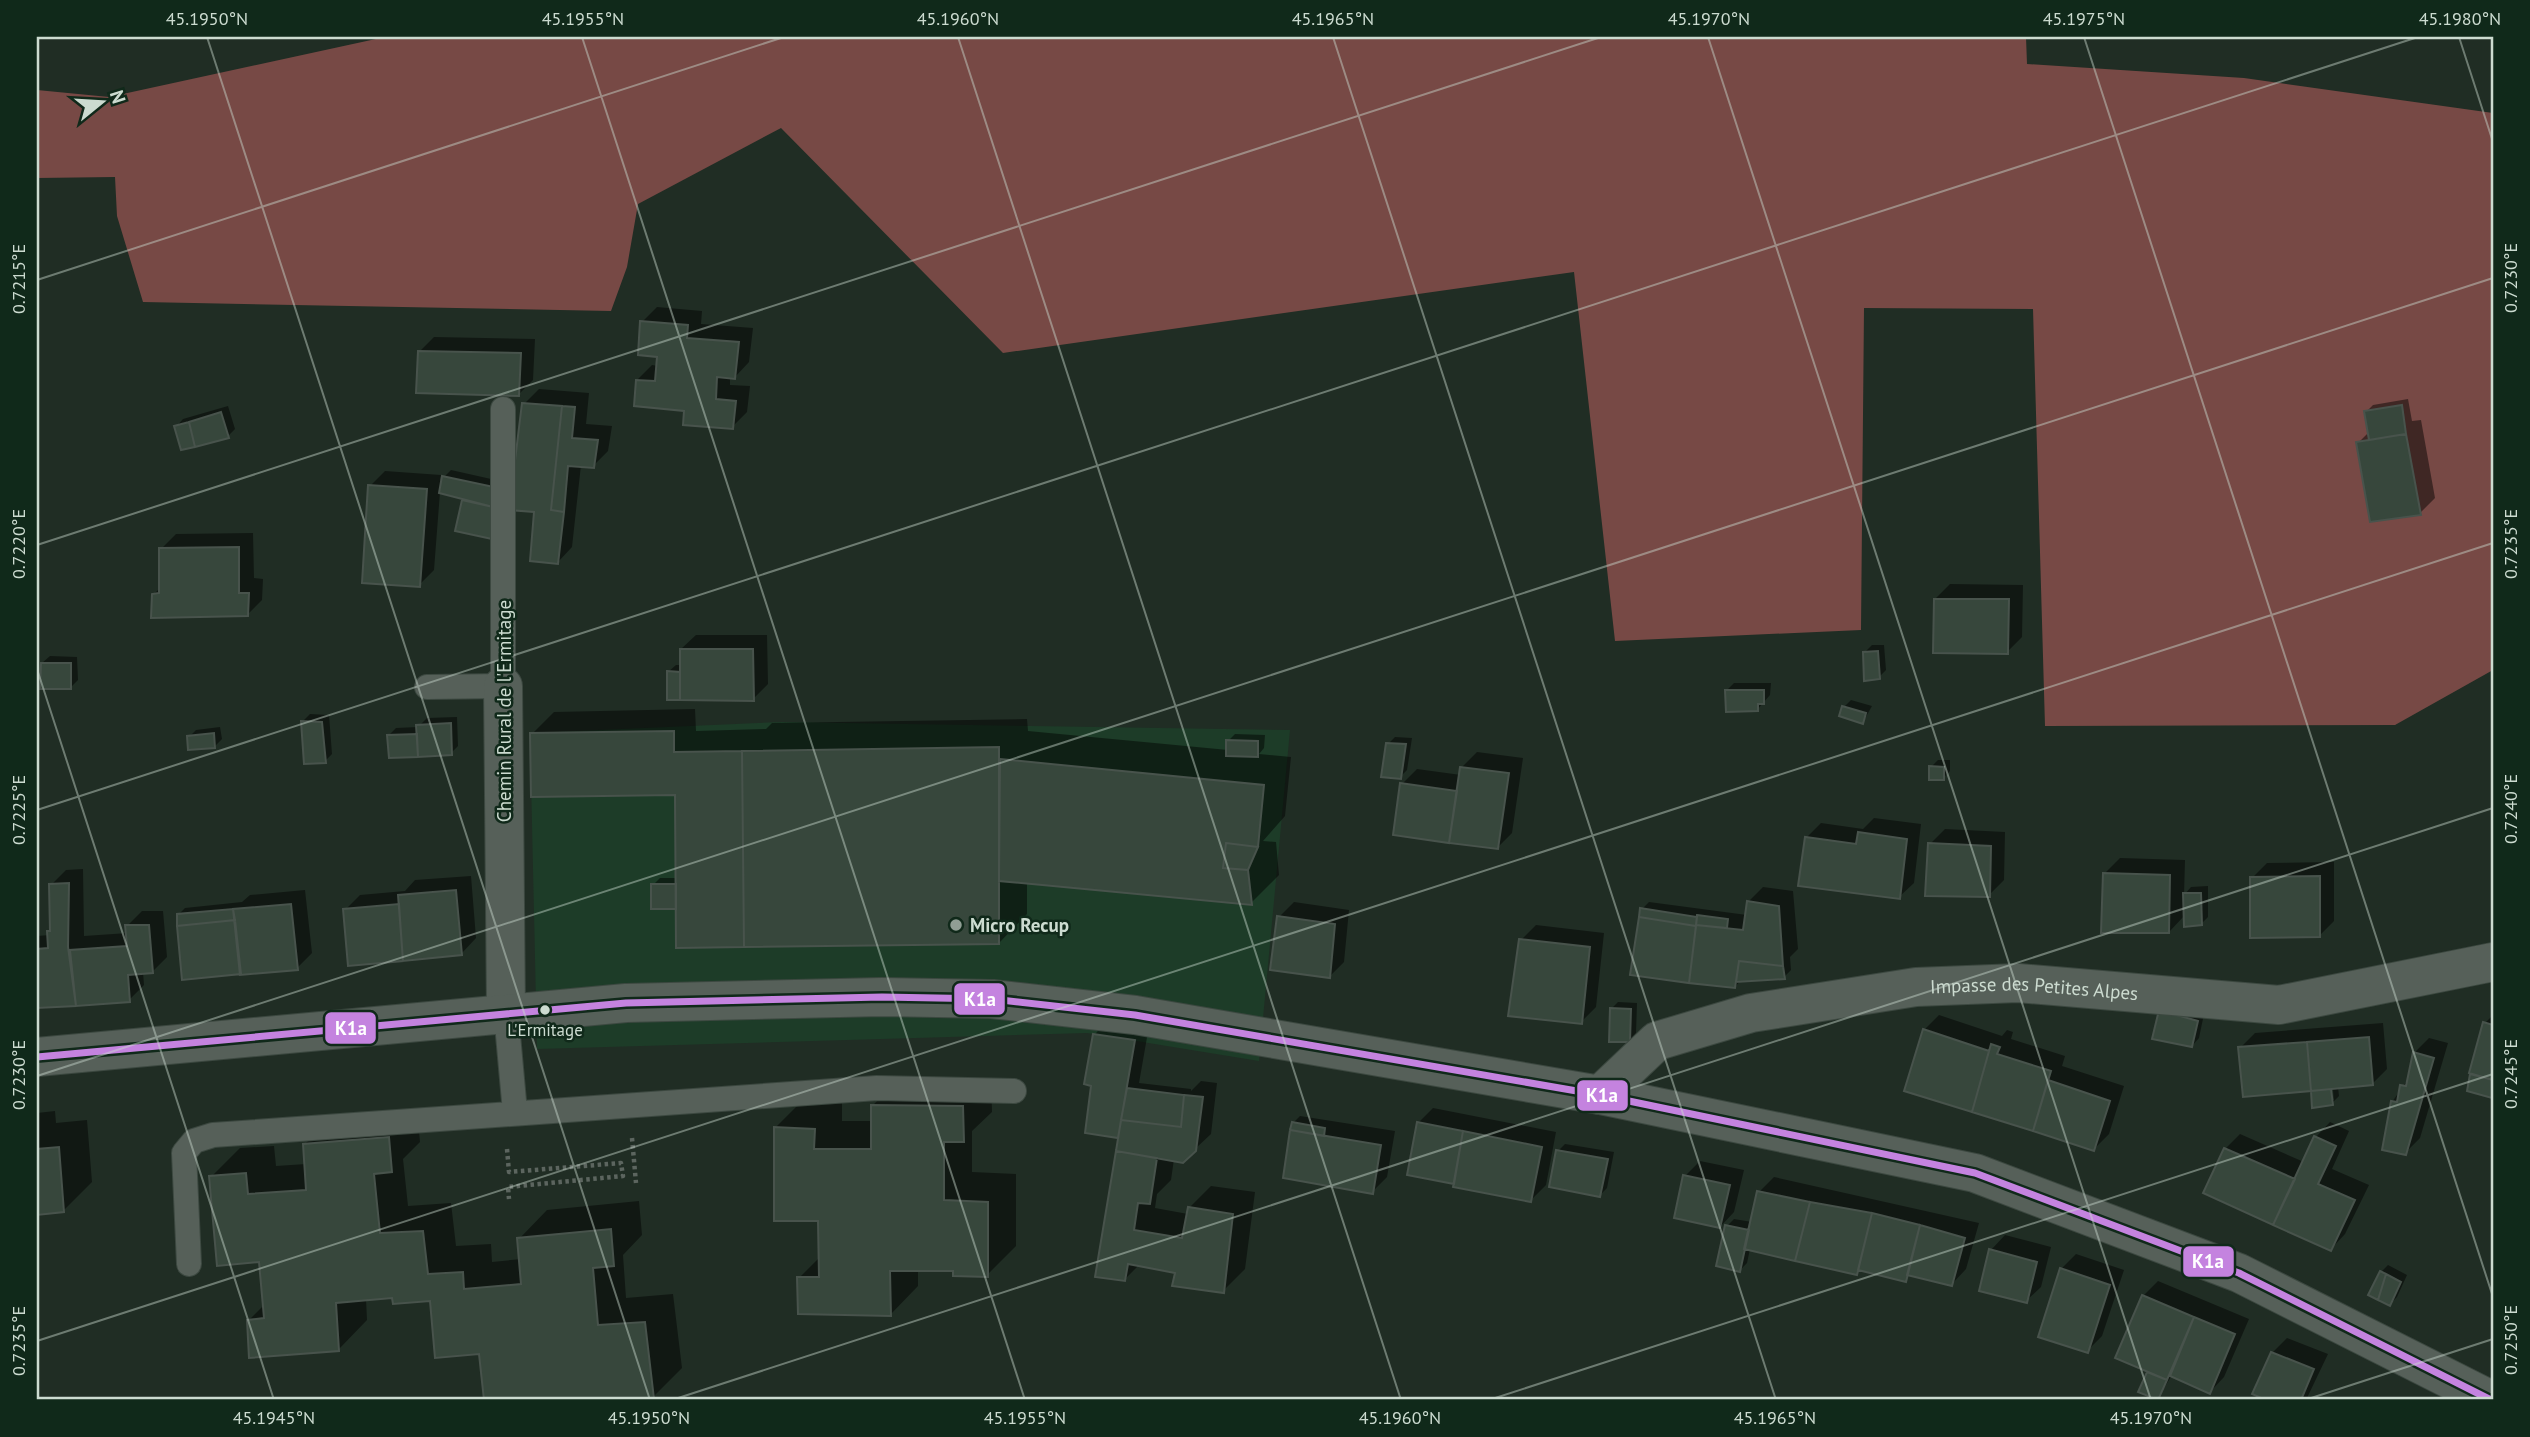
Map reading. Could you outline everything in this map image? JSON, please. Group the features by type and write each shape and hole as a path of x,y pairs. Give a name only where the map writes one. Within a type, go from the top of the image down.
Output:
{"street":[{"name":"Chemin Rural de l'Ermitage","path":"503,686 506,1013"},
{"name":"Impasse des Petites Alpes","path":"1600,1095 1657,1041 1751,1013 1891,990 1983,982 2018,983 2279,1005 2493,962"},
{"path":"37,1056 626,1003 882,998 992,999 1135,1015 1600,1095 1975,1173 2239,1273 2491,1400"}],"lane":[{"name":"Chemin Rural de l'Ermitage","path":"503,409 503,686"},
{"path":"427,687 503,686"},
{"path":"506,1013 510,1112"},
{"path":"189,1264 184,1153 194,1141 213,1135 877,1088 1014,1091"}],"path":[{"path":"509,1199 508,1187 623,1176 621,1163 509,1172 510,1112"},
{"path":"634,1154 636,1182"}],"shaded area":[{"path":"385,37 2026,37 2027,64 2244,78 2493,113 2493,670 2395,725 2045,726 2033,309 1864,308 1861,630 1615,641 1574,272 1003,353 781,128 638,204 627,267 611,311 143,302 117,216 115,177 37,178 37,90 109,97"},
{"path":"782,722 1290,730 1259,1061 1087,1033 537,1049 530,733"}],"building":[{"path":"640,321 688,325 687,338 739,342 735,379 717,377 716,399 736,401 733,429 683,425 684,411 634,406 636,380 655,381 657,357 638,355"},
{"path":"418,351 521,353 519,396 416,393"},
{"path":"522,403 562,406 551,510 564,512 558,564 530,561 534,512 509,510"},
{"path":"2402,405 2406,434 2369,440 2364,411"},
{"path":"562,406 575,407 572,438 598,440 594,468 568,466 564,512 551,510"},
{"path":"221,412 229,438 195,447 189,422"},
{"path":"189,422 195,447 181,450 174,426"},
{"path":"2406,434 2421,515 2370,522 2356,442"},
{"path":"442,476 494,487 493,507 439,493"},
{"path":"368,485 427,489 420,587 362,583"},
{"path":"462,500 493,507 492,539 455,531"},
{"path":"239,547 239,593 249,593 248,616 151,618 152,594 159,593 159,548"},
{"path":"1934,599 2009,599 2008,654 1933,653"},
{"path":"680,649 753,649 754,701 680,700"},
{"path":"1878,651 1880,679 1864,681 1863,652"},
{"path":"41,663 71,663 71,689 40,689"},
{"path":"667,671 680,672 680,700 667,700"},
{"path":"1725,690 1764,690 1764,704 1758,704 1758,711 1726,712"},
{"path":"1842,706 1866,713 1863,724 1839,716"},
{"path":"301,721 322,722 326,763 304,764"},
{"path":"451,723 452,755 418,757 416,725"},
{"path":"674,731 674,752 742,751 744,947 676,948 675,795 531,797 530,733"},
{"path":"214,733 215,748 188,750 187,736"},
{"path":"417,734 418,757 389,758 387,735"},
{"path":"1226,740 1258,741 1258,757 1226,756"},
{"path":"1386,743 1406,744 1401,779 1381,777"},
{"path":"999,747 999,944 744,947 742,751"},
{"path":"1000,759 1264,785 1258,847 1226,843 1223,868 1248,870 1252,905 999,881"},
{"path":"1929,766 1944,767 1944,780 1929,780"},
{"path":"1460,767 1509,773 1498,849 1449,843"},
{"path":"1400,783 1457,791 1449,843 1393,835"},
{"path":"1858,832 1907,839 1900,899 1798,886 1805,837 1856,844"},
{"path":"1226,843 1258,847 1248,870 1223,868"},
{"path":"1928,843 1991,846 1990,897 1925,896"},
{"path":"2103,873 2170,875 2169,933 2101,933"},
{"path":"2320,876 2320,937 2250,938 2250,877"},
{"path":"69,883 68,947 76,1006 37,1008 37,949 48,948 49,884"},
{"path":"651,884 676,884 676,909 651,909"},
{"path":"456,890 462,955 403,961 398,895"},
{"path":"2183,893 2201,893 2202,925 2184,927"},
{"path":"1747,901 1779,906 1783,966 1739,961 1735,988 1689,983 1696,925 1743,930"},
{"path":"291,904 298,970 240,975 233,909"},
{"path":"399,904 403,961 348,966 343,909"},
{"path":"1640,908 1697,917 1696,926 1639,917"},
{"path":"233,909 235,920 177,926 177,914"},
{"path":"1697,915 1728,919 1727,928 1696,925"},
{"path":"1277,916 1335,924 1330,978 1270,970"},
{"path":"1639,917 1696,926 1689,983 1630,975"},
{"path":"235,920 241,974 182,980 177,926"},
{"path":"125,925 149,925 153,973 128,975 130,1002 76,1006 70,950 127,946"},
{"path":"1519,939 1590,947 1582,1024 1508,1016"},
{"path":"1739,961 1783,966 1785,979 1736,982"},
{"path":"1610,1008 1631,1009 1630,1042 1609,1042"},
{"path":"2159,1010 2198,1021 2192,1047 2152,1039"},
{"path":"2483,1022 2493,1025 2493,1080 2469,1073"},
{"path":"1923,1029 1989,1051 1972,1112 1904,1091"},
{"path":"1093,1034 1135,1040 1118,1138 1085,1133 1091,1086 1084,1084"},
{"path":"2369,1037 2373,1085 2311,1091 2307,1042"},
{"path":"2307,1042 2311,1091 2243,1097 2238,1047"},
{"path":"1991,1044 2000,1047 1997,1054 2051,1071 2033,1131 1972,1112"},
{"path":"2413,1052 2434,1058 2406,1155 2382,1150 2391,1101 2397,1102 2400,1085 2406,1086"},
{"path":"2470,1074 2493,1080 2492,1098 2467,1091"},
{"path":"2048,1080 2110,1101 2094,1151 2033,1131"},
{"path":"1127,1088 1184,1095 1181,1127 1121,1120"},
{"path":"2331,1089 2333,1105 2312,1108 2311,1091"},
{"path":"1184,1095 1203,1097 1196,1151 1183,1163 1116,1151 1121,1120 1181,1127"},
{"path":"871,1105 963,1106 964,1142 944,1142 944,1200 988,1202 988,1277 953,1276 953,1271 890,1271 891,1316 798,1314 797,1277 819,1277 818,1221 774,1221 774,1127 815,1129 814,1149 871,1149"},
{"path":"1292,1122 1325,1128 1324,1136 1290,1130"},
{"path":"1417,1122 1463,1131 1454,1184 1407,1175"},
{"path":"1290,1130 1381,1145 1373,1194 1283,1178"},
{"path":"1463,1131 1542,1147 1531,1202 1453,1187"},
{"path":"2314,1136 2336,1146 2318,1184 2355,1200 2331,1251 2273,1225"},
{"path":"389,1137 392,1172 374,1174 380,1233 423,1231 428,1274 463,1272 464,1289 521,1284 517,1238 611,1229 614,1266 593,1268 598,1325 645,1322 654,1399 484,1400 479,1354 435,1358 430,1301 393,1304 392,1298 336,1303 339,1351 249,1358 247,1320 264,1318 259,1262 217,1266 209,1176 246,1173 248,1194 306,1190 303,1144"},
{"path":"59,1147 64,1212 37,1215 37,1149"},
{"path":"2224,1148 2295,1179 2273,1225 2203,1193"},
{"path":"1556,1150 1608,1159 1600,1197 1549,1187"},
{"path":"1116,1151 1157,1158 1150,1204 1138,1203 1134,1230 1182,1238 1188,1207 1233,1214 1224,1293 1172,1286 1175,1273 1128,1264 1125,1281 1095,1277"},
{"path":"1683,1175 1730,1185 1720,1228 1674,1218"},
{"path":"1757,1191 1810,1202 1795,1261 1744,1249"},
{"path":"1810,1202 1872,1213 1857,1275 1795,1261"},
{"path":"1872,1213 1920,1225 1906,1282 1858,1270"},
{"path":"1725,1225 1749,1230 1740,1272 1716,1266"},
{"path":"1920,1225 1965,1238 1952,1286 1907,1275"},
{"path":"1989,1249 2037,1262 2027,1303 1979,1291"},
{"path":"2060,1268 2110,1285 2088,1353 2038,1337"},
{"path":"2380,1271 2386,1274 2378,1300 2368,1295"},
{"path":"2386,1274 2401,1282 2390,1306 2378,1300"},
{"path":"2142,1295 2194,1317 2167,1380 2115,1358"},
{"path":"2194,1317 2235,1334 2210,1394 2170,1376"},
{"path":"2271,1352 2314,1369 2301,1400 2266,1400 2252,1394"},
{"path":"2147,1372 2167,1380 2158,1400 2138,1392"}],"transit line":[{"name":"K1a","path":"37,1057 626,1003 882,997 992,999 1135,1015 1600,1095 1975,1173 2239,1273 2491,1400"}],"place":[{"name":"Micro Recup","path":"956,925"},
{"name":"L'Ermitage","path":"545,1010"}]}
